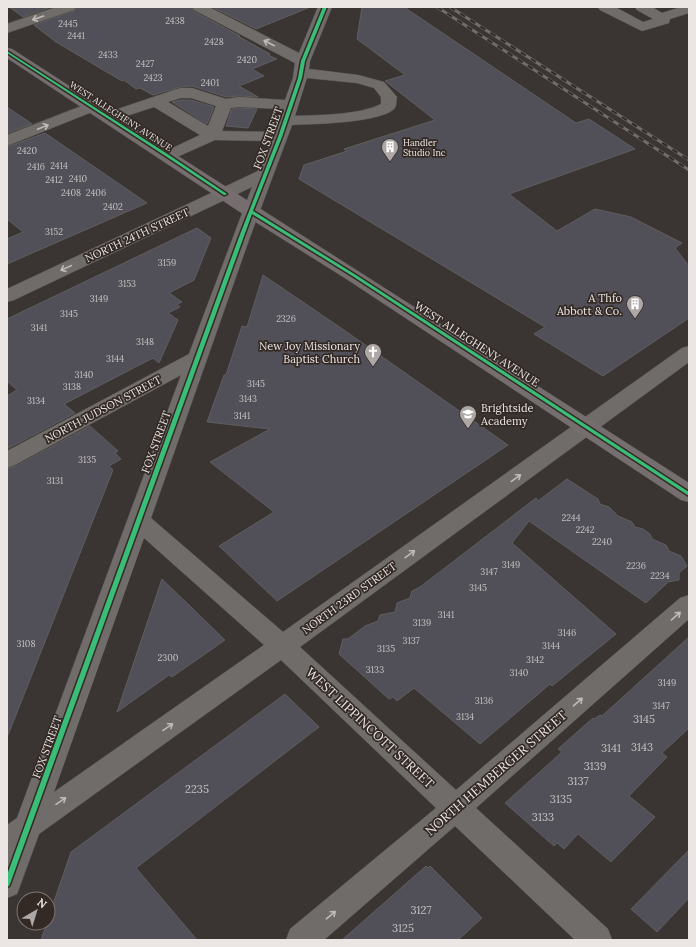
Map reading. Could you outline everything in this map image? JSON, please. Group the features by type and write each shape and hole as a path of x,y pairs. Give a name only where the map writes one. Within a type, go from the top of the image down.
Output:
{"main road":[{"name":"WEST ALLEGHENY AVENUE","path":"7,52 224,194 355,276 585,428 689,494"}],"street":[{"path":"7,29 70,7"},
{"path":"199,7 302,67 379,85 389,97 388,106 377,112 328,119 285,121"},
{"name":"FOX STREET","path":"7,884 241,237 280,137 302,67 325,7"},
{"path":"604,7 642,27 664,20 662,18"},
{"path":"642,7 662,18 689,9"},
{"path":"108,117 180,93 192,93 225,104 239,102 290,106"},
{"path":"154,101 212,135"},
{"path":"212,135 225,104"},
{"path":"7,141 92,107"},
{"path":"168,156 212,135 280,137"},
{"name":"NORTH 24TH STREET","path":"7,296 266,174"},
{"name":"NORTH 23RD STREET","path":"7,841 30,823 282,646 689,352"},
{"name":"NORTH JUDSON STREET","path":"7,460 198,357"},
{"name":"WEST LIPPINCOTT STREET","path":"138,520 282,646 597,940"},
{"name":"NORTH HEMBERGER STREET","path":"302,940 689,605"}],"building":[{"path":"9,7 51,7 23,17"},
{"path":"77,7 191,7 193,11 240,36 238,36 277,59 252,69 264,76 239,86 258,97 226,97 192,86 180,87 153,95 140,88 136,89 124,80 122,81 56,42 34,25 74,11"},
{"path":"212,7 308,7 308,8 256,29"},
{"name":"Handler Studio Inc","path":"362,7 404,7 576,123 589,119 635,149 509,194 557,231 595,209 631,217 682,243 675,248 689,266 689,318 603,376 534,334 545,327 299,179 304,165 347,151 344,149 435,120 385,81 405,75 357,39"},
{"path":"191,100 214,107 207,124 172,102"},
{"path":"7,107 32,124 7,133"},
{"path":"232,109 257,109 248,128 226,126"},
{"path":"45,133 147,203 7,264 7,239 23,232 7,219 7,147"},
{"path":"197,228 211,238 194,280 169,293 182,302 177,304 180,307 168,313 178,320 159,363 153,358 64,404 75,413 7,449 7,396 17,390 7,381 7,319"},
{"path":"263,275 508,445 277,601 219,546 274,512 210,462 270,429 207,422 224,375 226,375 242,326 247,327"},
{"path":"90,426 118,451 115,453 121,459 109,466 113,470 7,735 7,469 16,466"},
{"path":"567,479 598,499 600,504 609,507 618,516 632,522 635,527 643,529 650,534 652,539 666,545 669,551 681,556 687,566 679,573 679,580 668,582 646,603 529,521 512,543 616,634 552,686 550,684 480,744 414,688 397,701 393,697 389,699 339,654 343,639 348,639 365,626 378,621 380,615 395,612 397,603 410,598 412,591 420,587 536,498 538,501"},
{"path":"162,579 225,640 172,677 169,675 117,712"},
{"path":"689,637 689,728 662,753 667,757 629,796 655,817 611,862 578,834 564,849 557,843 554,846 505,803 562,752 558,749 593,718 594,719 600,715 602,716"},
{"path":"285,694 319,727 136,868 197,940 41,940 44,931 56,931 56,896 71,852"},
{"path":"689,850 689,898 657,932 631,909"},
{"path":"426,866 428,868 430,866 482,918 458,940 342,940"}],"railway":[{"path":"437,7 689,170"},
{"path":"450,7 689,160"}],"cycle path":[{"path":"7,884 241,237 280,137 300,78 303,61 325,7"},
{"path":"7,52 225,194"},
{"path":"252,212 355,276 689,494"}],"place":[{"name":"Handler Studio Inc","path":"390,162"},
{"name":"A Thfo Abbott & Co.","path":"635,319"},
{"name":"New Joy Missionary Baptist Church","path":"373,367"},
{"name":"Brightside Academy","path":"468,429"}]}
